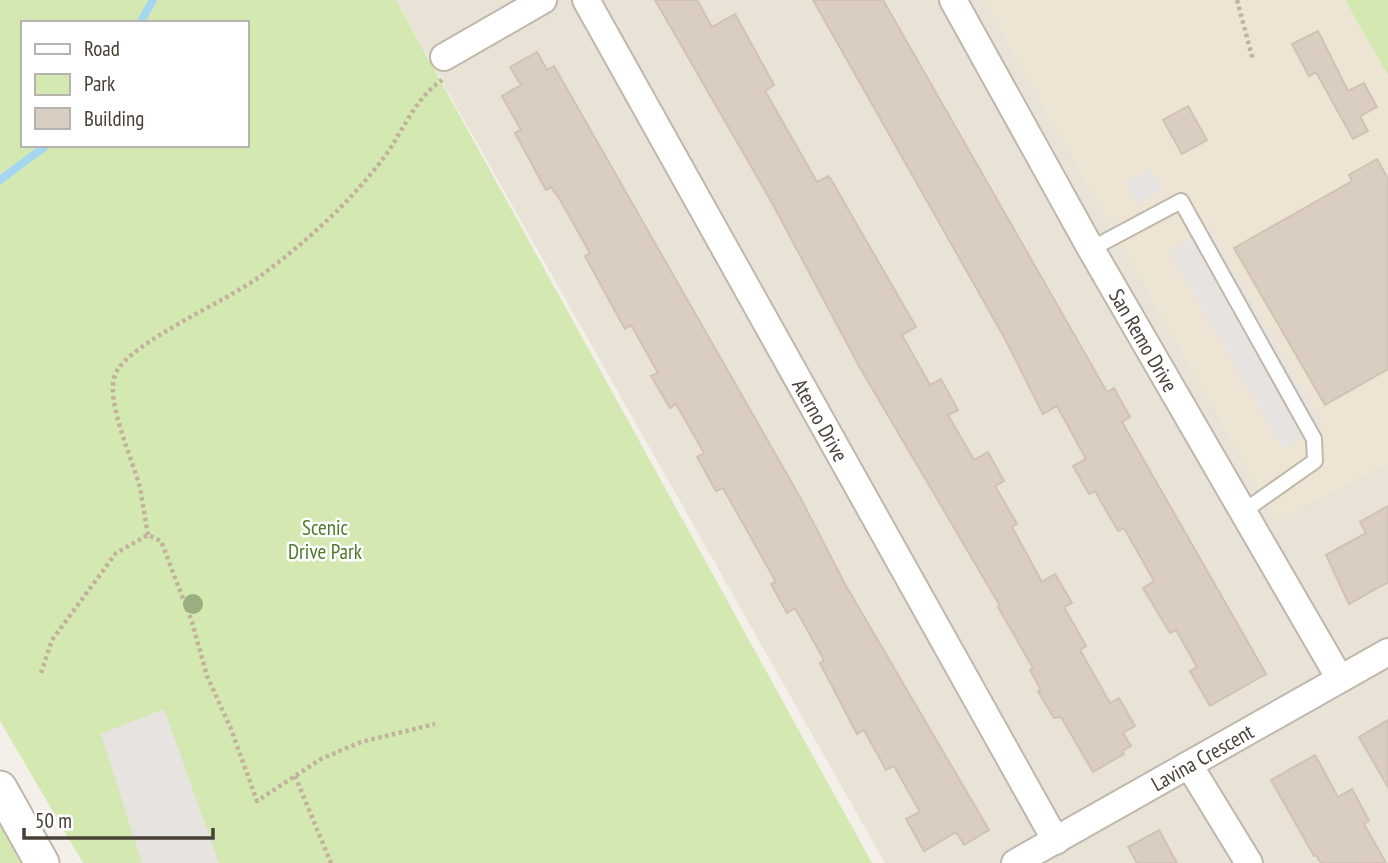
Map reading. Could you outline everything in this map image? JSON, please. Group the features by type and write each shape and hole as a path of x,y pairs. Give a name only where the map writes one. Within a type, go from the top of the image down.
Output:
{"street":[{"path":"444,58 543,0"},
{"name":"Aterno Drive","path":"586,0 1056,841"},
{"name":"San Remo Drive","path":"953,0 1091,250 1340,679"},
{"name":"Lavina Crescent","path":"1015,863 1388,652"},
{"path":"1189,765 1249,863"},
{"path":"0,788 42,863"}],"lane":[{"path":"1091,250 1181,201 1314,439 1315,461 1244,511"}],"path":[{"path":"1237,0 1253,60"},
{"path":"148,535 139,486 118,415 113,384 115,373 125,359 158,336 258,278 315,231 386,155 416,106 446,78 444,58"},
{"path":"41,673 52,640 116,553 148,535"},
{"path":"148,535 161,541 175,574 206,676 231,729 257,801 321,759 361,742 435,724"},
{"path":"295,776 331,863"}],"shaded area":[{"path":"396,0 984,0 1277,521 1388,462 1388,863 885,863"},
{"path":"984,0 1345,0 1388,76 1388,462 1277,522"},
{"path":"1151,169 1163,189 1137,204 1125,183"},
{"path":"1210,229 1323,426 1283,449 1169,252"},
{"path":"164,709 219,863 142,863 101,734"}],"green space":[{"name":"Scenic Drive Park","path":"0,0 396,0 872,863 83,863 0,721"},
{"path":"1345,0 1388,0 1388,76"},
{"path":"0,822 23,863 0,863"}],"building":[{"path":"655,0 697,0 712,27 735,14 774,85 765,91 817,182 829,176 916,327 902,335 930,385 941,379 958,410 948,415 974,460 988,452 1004,481 995,486 1017,524 1012,527 1042,582 1055,574 1072,603 1064,607 1086,646 1080,650 1110,703 1119,698 1135,726 1123,733 1131,746 1122,751 1124,754 1093,772 1061,717 1054,718 1038,691 1041,690 1030,670 1033,668 998,607 1000,606 859,366 771,201"},
{"path":"813,0 883,0 1107,392 1114,388 1130,417 1122,422 1266,674 1210,706 1190,671 1197,667 1176,630 1170,633 1143,588 1154,581 1124,528 1118,531 1095,491 1089,494 1073,466 1086,459 1057,406 1043,414 1004,337"},
{"path":"1318,31 1348,91 1364,83 1377,107 1360,116 1368,131 1353,139 1316,72 1309,76 1292,44"},
{"path":"537,52 547,70 554,66 801,499 846,586 989,830 964,845 956,832 924,851 906,819 920,812 894,766 886,770 864,730 857,734 820,663 824,660 795,608 787,613 771,584 776,582 723,488 716,491 697,457 704,453 676,404 670,408 651,376 658,373 631,325 625,329 585,256 590,253 559,198 551,187 546,190 515,133 521,130 502,96 521,85 510,67"},
{"path":"1188,106 1207,140 1182,154 1163,120"},
{"path":"1377,159 1388,179 1388,369 1325,405 1234,248 1352,181 1349,175"},
{"path":"1388,506 1388,582 1349,604 1326,555 1366,533 1360,522"},
{"path":"1388,720 1388,787 1359,737"},
{"path":"1315,755 1338,797 1352,789 1369,821 1364,824 1386,863 1321,863 1316,855 1314,856 1271,780"},
{"path":"1159,830 1177,863 1137,863 1128,847"}],"waterway":[{"path":"141,21 153,0"},
{"path":"0,180 44,147"}]}
